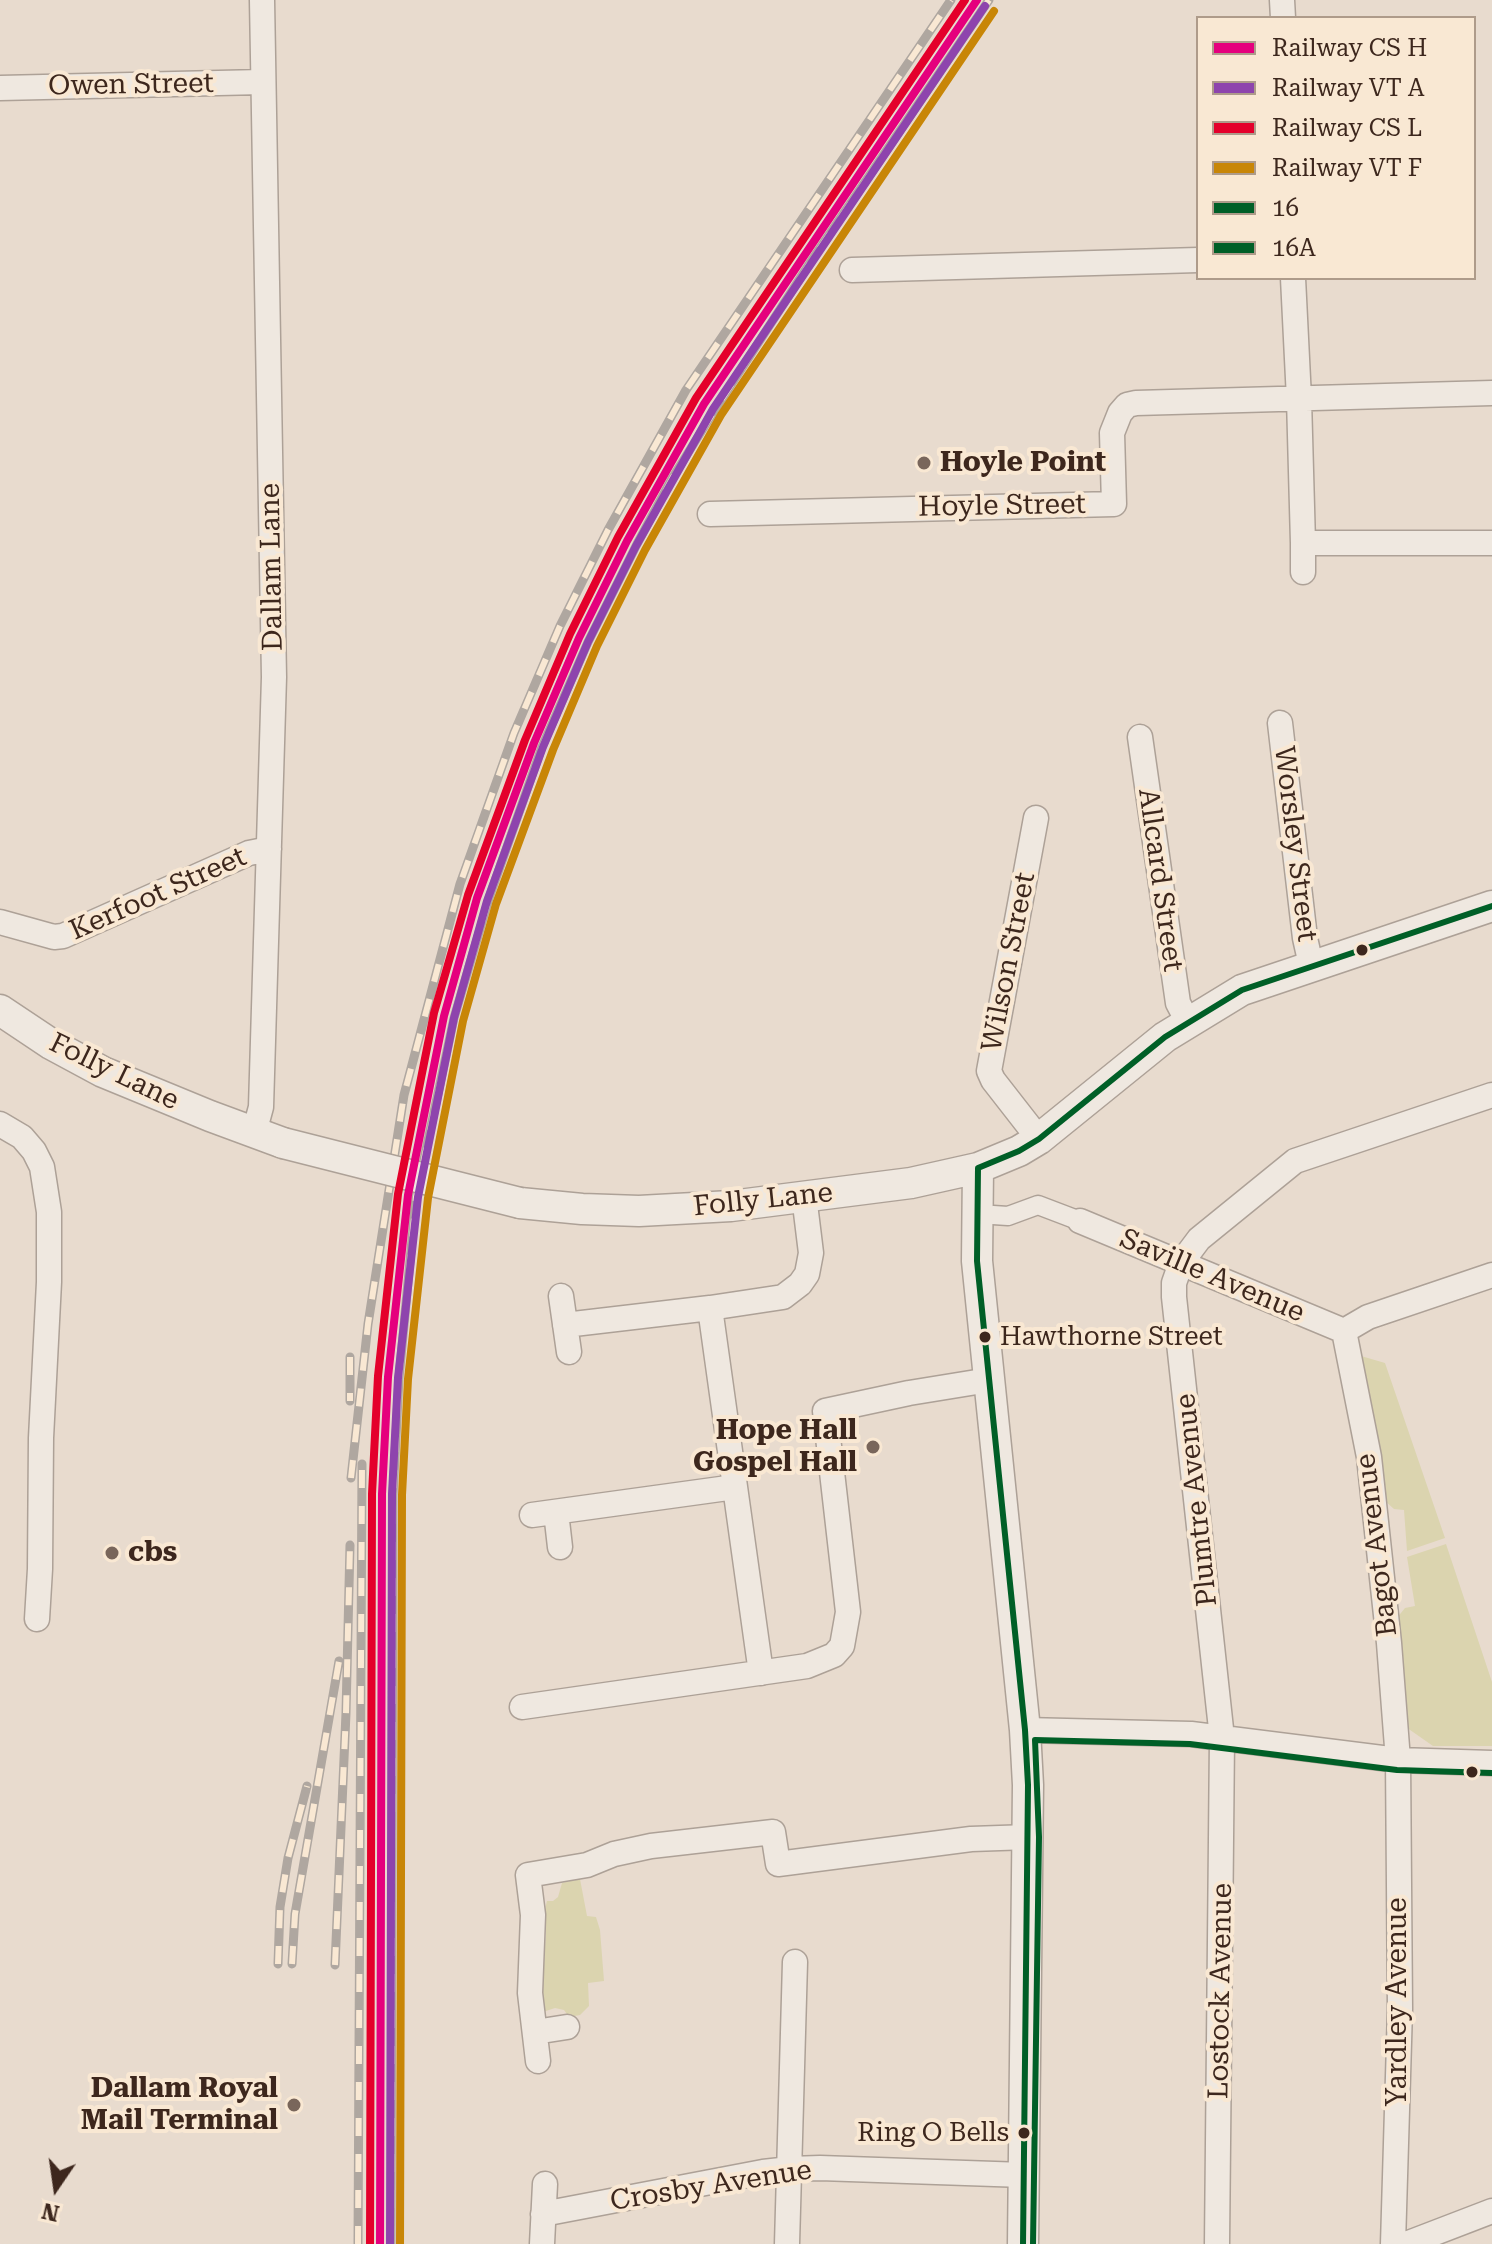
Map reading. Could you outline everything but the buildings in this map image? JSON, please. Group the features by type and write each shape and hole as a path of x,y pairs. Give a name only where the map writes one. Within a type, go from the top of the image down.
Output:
{"street":[{"name":"Dallam Lane","path":"254,1133 261,1107 274,677 262,0"},
{"name":"Owen Street","path":"0,88 262,82"},
{"path":"852,270 1196,260"},
{"path":"1293,280 1303,572"},
{"name":"Hoyle Street","path":"710,514 1114,504 1112,433 1115,422 1127,405 1492,393"},
{"path":"1303,543 1492,543"},
{"name":"Worsley Street","path":"1280,723 1305,938 1311,965"},
{"name":"Allcard Street","path":"1140,737 1178,1003 1188,1022"},
{"name":"Wilson Street","path":"1036,818 989,1071 1039,1139"},
{"name":"Kerfoot Street","path":"0,922 59,938 249,853 269,849"},
{"name":"Folly Lane","path":"0,1010 51,1044 103,1072 283,1143 520,1203 639,1211 731,1206 934,1179 978,1168 1039,1139 1188,1022 1242,990 1492,906"},
{"path":"1181,1263 1199,1239 1303,1157 1492,1095"},
{"path":"0,1124 22,1137 34,1151 42,1167 49,1212 37,1619"},
{"path":"978,1168 977,1261 1025,1730 1029,1837 1023,2244"},
{"path":"565,1325 773,1299 793,1292 807,1274 811,1253 804,1196"},
{"path":"993,1215 1008,1216 1038,1205 1080,1221"},
{"name":"Saville Avenue","path":"1080,1221 1344,1331"},
{"name":"Plumtre Avenue","path":"1181,1263 1174,1283 1174,1297 1222,1738"},
{"path":"1344,1331 1368,1317 1492,1275"},
{"path":"561,1296 569,1352"},
{"path":"710,1308 761,1673"},
{"name":"Bagot Avenue","path":"1344,1331 1369,1457 1398,1760"},
{"path":"522,1707 824,1661 842,1646 847,1632 848,1612 825,1411 989,1380"},
{"path":"560,1547 544,1514 735,1487"},
{"path":"1025,1730 1153,1732 1398,1760 1492,1763"},
{"name":"Lostock Avenue","path":"1217,2244 1222,1738"},
{"name":"Yardley Avenue","path":"1393,2244 1400,2009 1398,1760"},
{"path":"538,2061 530,1993 533,1915 528,1875 587,1865 614,1854 651,1846 773,1832 778,1864 971,1839 1029,1837"},
{"path":"787,2244 795,1962"},
{"path":"535,2032 567,2027"},
{"name":"Crosby Avenue","path":"543,2214 790,2169 1024,2175"},
{"path":"542,2244 545,2184"},
{"path":"1406,2244 1492,2211"}],"shaded area":[{"path":"1361,1356 1385,1363 1445,1538 1407,1551 1404,1510 1394,1509 1384,1500"},
{"path":"1446,1544 1492,1682 1492,1746 1433,1746 1403,1725 1396,1619 1405,1608 1415,1606 1407,1557"},
{"path":"580,1879 587,1916 596,1917 600,1930 604,1981 588,1983 589,2006 580,2015 569,2017 564,2010 555,2008 543,2012 545,1909 547,1901 558,1897 562,1883"}],"railway":[{"path":"351,1478 368,1324 404,1095 460,884 514,733 560,626 608,530 686,390 951,0"},
{"path":"391,2244 393,1495 399,1378 416,1197 454,1018 489,898 542,747 588,642 637,544 673,477 714,411 812,260 989,0"},
{"path":"350,1357 350,1401"},
{"path":"358,2244 362,1464"},
{"path":"335,1965 350,1545"},
{"path":"292,1964 295,1914 339,1661"},
{"path":"278,1964 280,1907 288,1858 307,1786"}],"transit line":[{"path":"370,2244 372,1494 378,1376 398,1194 434,1013 468,895 525,740 570,634 618,537 696,398 965,0"},
{"path":"380,2244 382,1494 388,1377 408,1195 444,1016 477,898 534,743 579,638 627,541 704,404 977,0"},
{"path":"390,2244 392,1494 398,1378 418,1197 454,1018 487,901 543,747 588,642 636,546 713,409 985,6"},
{"path":"400,2244 402,1495 408,1379 428,1198 463,1021 496,904 553,750 597,646 645,550 721,415 994,11"},
{"name":"16","path":"1023,2244 1028,1785 977,1261 978,1168 1039,1139 1165,1037 1242,990 1492,906"},
{"name":"16A","path":"1033,2244 1039,1837 1035,1740 1190,1744 1397,1770 1492,1773"}],"place":[{"name":"Hoyle Point","path":"924,463"},
{"name":"Hawthorne Street","path":"985,1337"},
{"name":"Hope Hall Gospel Hall","path":"873,1447"},
{"name":"cbs","path":"112,1553"},
{"name":"Dallam Royal Mail Terminal","path":"294,2105"},
{"name":"Ring O Bells","path":"1024,2133"}]}
